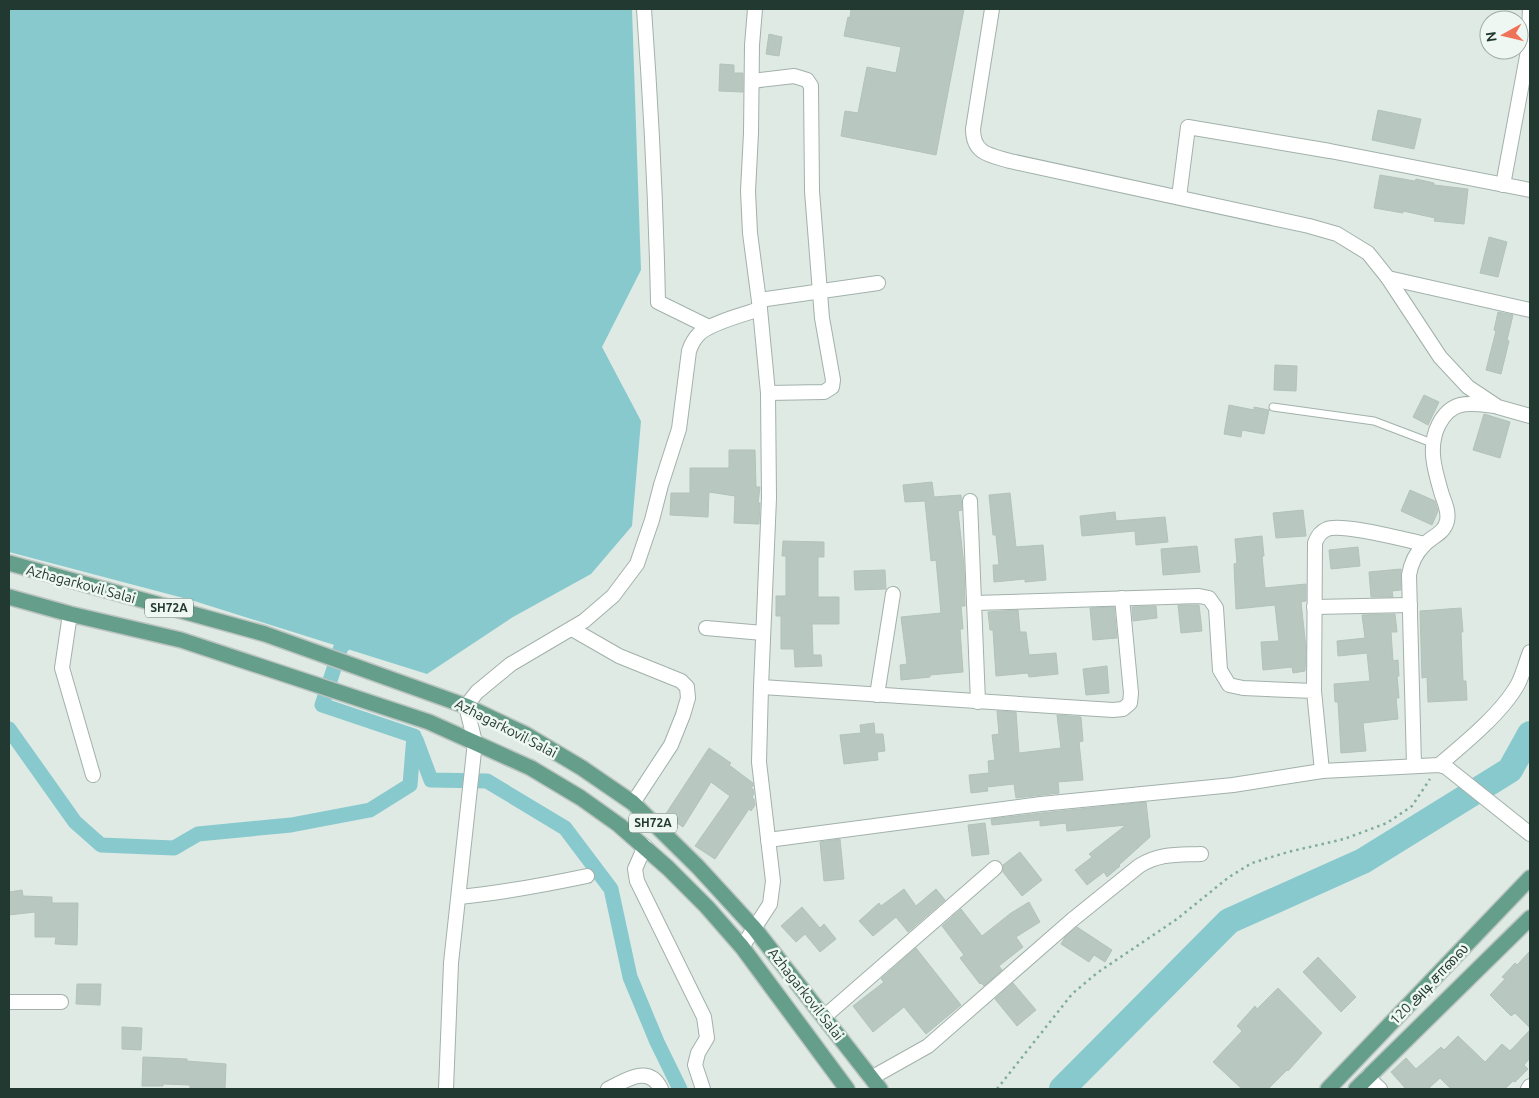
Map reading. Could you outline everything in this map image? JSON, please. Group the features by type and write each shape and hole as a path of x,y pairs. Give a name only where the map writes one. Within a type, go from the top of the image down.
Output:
{"main road":[{"name":"Azhagarkovil Salai","path":"9,563 265,634 344,662 466,706 533,739 582,768 633,803 698,867 754,928 875,1084"},
{"name":"Azhagarkovil Salai","path":"9,597 70,614 181,640 337,691 430,722 531,768 581,798 619,825 645,846 707,907 742,947 847,1089"},
{"name":"120 அடி சாலை","path":"1328,1089 1530,878"},
{"name":"120 அடி சாலை","path":"1356,1089 1530,918"}],"street":[{"path":"644,9 656,218 658,302 709,327"},
{"path":"742,947 770,904 773,881 759,762 769,498 768,393 760,304 750,233 749,200 752,45 755,9"},
{"path":"992,9 973,129 973,139 977,148 988,155 1010,161 1309,226 1337,234 1368,253 1388,278 1440,358 1468,387 1498,407"},
{"path":"1529,51 1530,9"},
{"path":"1503,185 1527,60"},
{"path":"752,80 794,76 807,80 811,86 812,191 824,337 833,380 832,387 824,392 768,393"},
{"path":"1179,197 1188,127 1330,151 1530,190"},
{"path":"1388,278 1530,310"},
{"path":"446,1089 451,963 475,742 466,706 477,692 511,664 584,621 613,596 637,564 679,429 689,351 700,333 760,304 820,291 878,283"},
{"path":"1414,765 1409,575 1411,562 1425,544 1443,531 1447,521 1447,509 1434,466 1432,443 1436,429 1444,415 1457,405 1469,403 1498,407 1530,416"},
{"path":"970,501 978,702"},
{"path":"1322,771 1314,691 1315,543 1318,536 1328,529 1343,527 1425,544"},
{"path":"877,695 893,594"},
{"path":"974,603 1199,596 1209,598 1216,608 1220,670 1229,685 1243,688 1314,691"},
{"path":"761,687 978,702 1123,709 1130,703 1131,693 1122,598"},
{"path":"1314,607 1410,605"},
{"path":"70,614 62,668 93,775"},
{"path":"706,628 763,633"},
{"path":"572,629 619,656 681,681 686,687 688,698 684,715 671,745 633,803"},
{"path":"1442,766 1506,702 1518,684 1530,652"},
{"path":"768,840 1041,804 1233,785 1322,771 1414,765 1442,766 1530,834"},
{"path":"645,846 635,869 637,881 704,1016 707,1038 698,1053 695,1065 703,1089"},
{"path":"875,1084 928,1046 1072,920 1139,866 1150,859 1167,855 1201,854"},
{"path":"824,1017 995,868"},
{"path":"459,896 511,891 587,876"},
{"path":"9,1002 61,1002"},
{"path":"608,1089 627,1080 648,1075 657,1082 661,1089"},
{"path":"1367,1078 1380,1089"}],"lane":[{"path":"1273,407 1374,421 1432,443"}],"path":[{"path":"997,1089 1072,994 1098,973 1162,930 1229,877 1252,863 1288,852 1344,839 1387,823 1412,806 1442,766"}],"water":[{"path":"9,9 632,9 641,270 602,347 641,421 632,526 591,574 513,617 427,674 191,600 9,552"}],"building":[{"path":"851,9 964,9 936,155 841,136 845,111 858,113 867,67 896,73 901,47 844,36"},
{"path":"769,34 782,37 779,56 766,54"},
{"path":"720,64 734,65 734,73 743,73 743,92 719,91"},
{"path":"1378,110 1421,119 1414,149 1372,140"},
{"path":"1380,175 1415,181 1416,179 1434,183 1434,185 1468,189 1464,224 1434,221 1435,218 1403,211 1403,213 1374,208"},
{"path":"1489,237 1507,242 1498,277 1480,273"},
{"path":"1498,312 1513,315 1501,374 1486,370 1496,331 1494,330"},
{"path":"1275,365 1297,366 1296,391 1274,390"},
{"path":"1424,395 1439,402 1428,425 1413,417"},
{"path":"1229,405 1254,410 1254,407 1269,410 1264,434 1242,430 1241,437 1224,434"},
{"path":"1484,414 1510,422 1500,458 1473,450"},
{"path":"729,450 755,450 756,487 760,487 758,503 760,503 759,524 734,523 735,496 709,492 708,517 670,515 671,493 690,493 690,468 729,468"},
{"path":"932,482 934,497 961,495 962,510 958,511 964,566 965,606 961,606 963,629 960,629 963,672 901,680 900,665 907,664 901,617 941,613 936,560 931,561 925,501 905,502 903,485"},
{"path":"1410,490 1435,501 1438,511 1432,525 1401,511"},
{"path":"1010,493 1016,547 1043,545 1046,580 1025,582 1025,579 994,582 993,565 999,565 996,535 993,535 989,495"},
{"path":"1303,510 1306,536 1276,538 1273,513"},
{"path":"1115,512 1116,521 1165,517 1168,542 1136,545 1135,531 1082,536 1080,516"},
{"path":"1262,536 1265,588 1306,584 1306,601 1301,602 1306,648 1305,671 1293,673 1292,667 1263,670 1261,642 1279,641 1275,605 1236,609 1234,564 1237,563 1235,539"},
{"path":"783,541 824,542 824,557 818,557 818,597 839,597 839,624 812,624 813,655 821,655 822,666 795,667 794,649 781,649 781,616 776,616 776,596 786,596 786,556 782,556"},
{"path":"1197,546 1200,572 1163,575 1161,549"},
{"path":"1358,547 1360,566 1331,569 1329,550"},
{"path":"1401,569 1401,590 1392,591 1393,597 1371,597 1369,572"},
{"path":"885,570 886,589 855,590 854,571"},
{"path":"1178,605 1199,605 1202,631 1181,633"},
{"path":"1156,606 1157,618 1133,621 1132,607"},
{"path":"1114,607 1117,638 1093,640 1090,608"},
{"path":"1461,608 1463,681 1466,681 1467,700 1428,702 1427,677 1422,678 1420,611"},
{"path":"1018,610 1020,632 1026,632 1029,655 1056,653 1058,674 1029,677 1028,673 996,676 993,630 990,630 988,612"},
{"path":"1395,614 1397,632 1391,632 1393,661 1398,660 1399,698 1396,698 1398,719 1363,723 1366,751 1341,753 1338,702 1335,702 1334,684 1370,681 1367,653 1338,656 1337,641 1365,638 1362,615"},
{"path":"1107,666 1109,693 1086,695 1083,669"},
{"path":"997,711 1016,712 1019,753 1061,748 1057,715 1081,717 1083,741 1079,742 1083,780 1058,782 1059,793 1016,798 1014,784 987,787 988,791 971,793 969,775 989,773 988,761 995,760 992,735 999,734"},
{"path":"874,723 875,734 883,734 885,751 877,752 878,760 844,764 840,735 861,733 860,725"},
{"path":"709,748 731,763 729,765 753,783 751,788 753,789 754,794 752,797 755,805 751,811 749,809 715,859 695,846 730,796 711,782 683,827 665,815"},
{"path":"1146,802 1150,837 1107,877 1104,872 1087,885 1075,870 1092,857 1089,854 1126,825 1067,831 1066,823 1040,826 1040,820 992,825 991,819 1042,813"},
{"path":"985,823 989,854 972,856 968,825"},
{"path":"840,839 844,879 824,881 820,842"},
{"path":"1020,852 1042,880 1022,896 1003,872 1003,865"},
{"path":"904,889 916,906 936,889 945,900 908,932 896,917 873,936 859,921 879,903 881,906"},
{"path":"22,890 23,896 52,897 52,903 78,903 77,945 55,944 56,937 35,937 35,912 9,915 9,892"},
{"path":"1029,902 1040,922 1016,937 1023,947 999,966 1002,970 984,986 980,984 960,958 964,955 942,926 961,909 982,936 1011,913"},
{"path":"802,907 820,928 824,924 836,939 820,952 805,934 796,942 781,926"},
{"path":"1077,927 1112,950 1105,962 1094,955 1089,962 1061,944 1065,937"},
{"path":"916,948 961,1005 926,1034 904,1007 873,1032 853,1006 884,982 881,979"},
{"path":"1530,951 1530,1028 1515,1013 1511,1016 1490,995 1505,979 1502,977"},
{"path":"1318,957 1356,997 1341,1012 1303,972"},
{"path":"1013,983 1036,1010 1017,1026 995,999"},
{"path":"77,984 101,984 100,1005 76,1004"},
{"path":"1278,988 1322,1033 1288,1071 1268,1089 1242,1089 1213,1062 1242,1031 1237,1026 1255,1006 1257,1009"},
{"path":"122,1027 142,1028 141,1050 122,1049"},
{"path":"1530,1030 1530,1058 1524,1065 1528,1069 1505,1089 1451,1089 1440,1078 1428,1089 1406,1089 1391,1072 1406,1058 1416,1069 1441,1047 1444,1050 1458,1036 1485,1062 1502,1044 1510,1051"},
{"path":"143,1057 187,1059 187,1061 226,1064 225,1089 190,1089 190,1085 163,1084 163,1086 142,1086"}],"waterway":[{"path":"9,729 75,822 101,845 174,848 198,834 291,825 370,810 410,785 414,736 322,705 341,647 356,633"},
{"path":"1062,1089 1229,921 1363,861 1510,770 1530,734"},
{"path":"416,740 431,780 487,781 565,828 611,889 630,977 657,1042 680,1089"}]}
